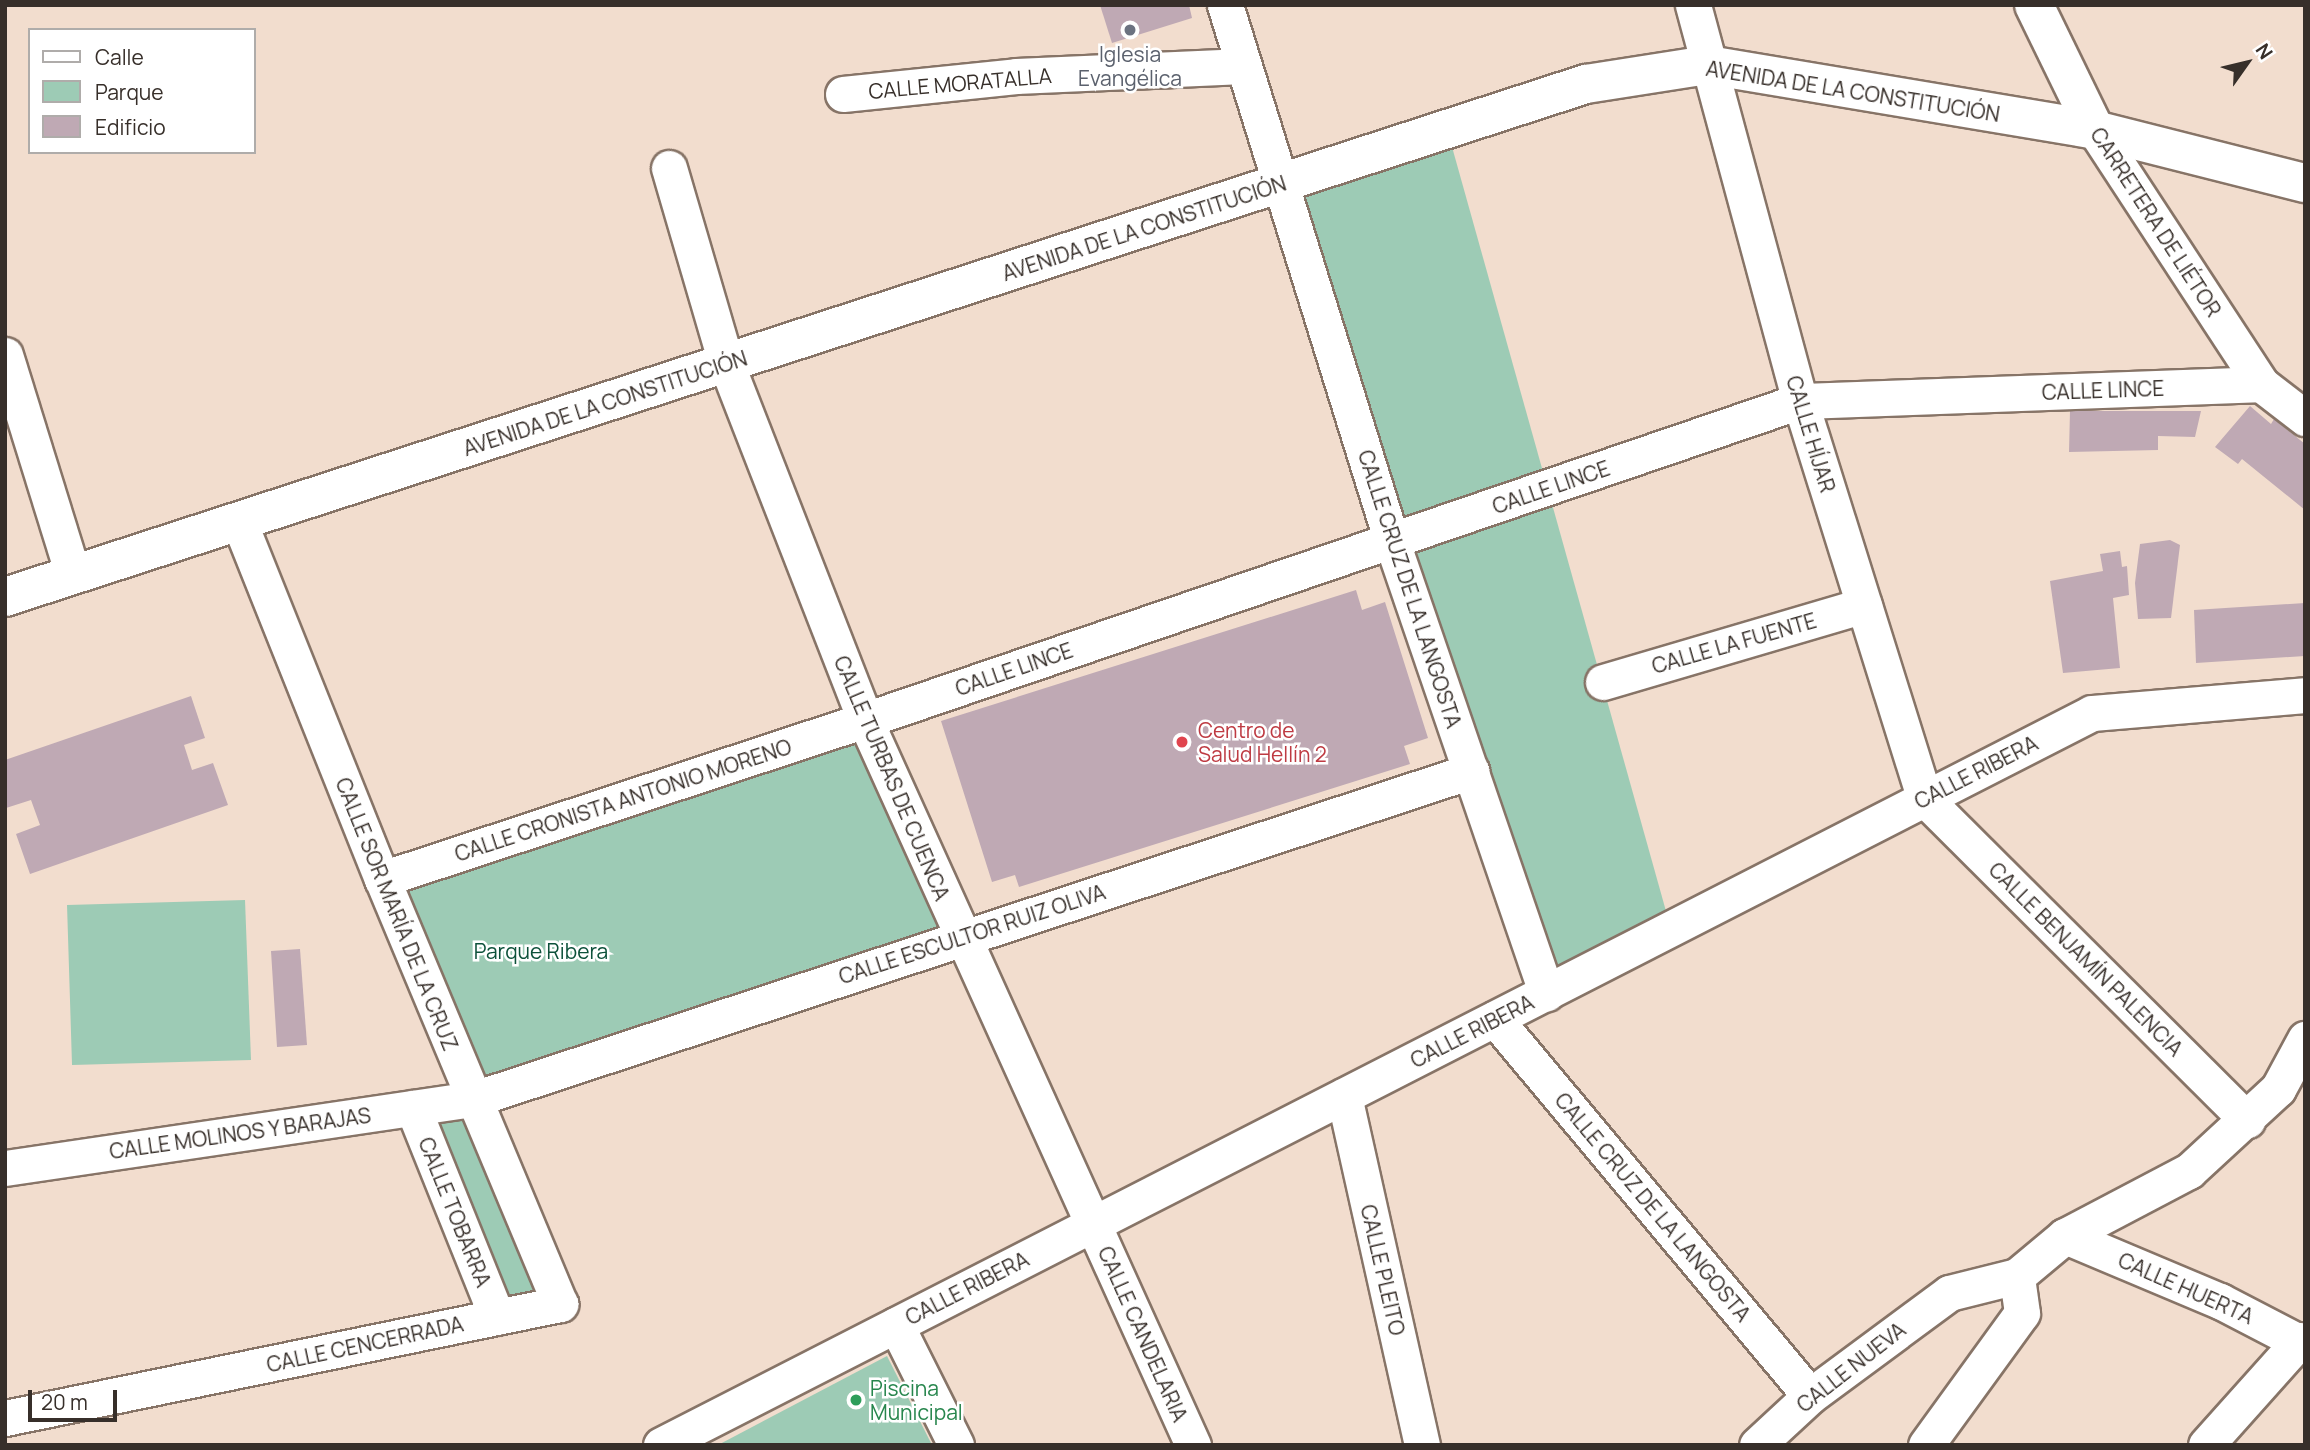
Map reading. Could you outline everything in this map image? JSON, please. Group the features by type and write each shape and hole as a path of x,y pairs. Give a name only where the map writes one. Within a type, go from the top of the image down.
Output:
{"street":[{"name":"CALLE CRUZ DE LA LANGOSTA","path":"1225,5 1392,541 1546,993"},
{"name":"CALLE HÍJAR","path":"1693,5 1800,401 1925,799"},
{"name":"CARRETERA DE LIÉTOR","path":"2034,5 2095,130 2261,384 2305,418"},
{"name":"AVENIDA DE LA CONSTITUCIÓN","path":"5,597 1586,84 1708,65 2095,130 2305,183"},
{"name":"CALLE MORATALLA","path":"843,94 1016,76 1244,66"},
{"name":"CALLE TURBAS DE CUENCA","path":"669,168 726,363 865,720 1093,1224"},
{"path":"5,355 73,575"},
{"name":"CALLE LINCE","path":"865,720 1800,401 2261,384"},
{"name":"CALLE SOR MARÍA DE LA CRUZ","path":"239,522 382,879 560,1304"},
{"name":"CALLE LA FUENTE","path":"1603,682 1864,605"},
{"name":"CALLE RIBERA","path":"677,1440 896,1325 2092,713 2305,695"},
{"name":"CALLE CRONISTA ANTONIO MORENO","path":"382,879 865,720"},
{"name":"CALLE ESCULTOR RUIZ OLIVA","path":"474,1099 1471,771"},
{"name":"CALLE BENJAMÍN PALENCIA","path":"1925,799 2247,1120"},
{"name":"CALLE CRUZ DE LA LANGOSTA","path":"1495,1019 1810,1396"},
{"path":"1926,1445 2022,1313 2017,1276 2066,1236 2189,1171 2278,1089 2305,1039"},
{"name":"CALLE PLEITO","path":"1344,1096 1422,1445"},
{"name":"CALLE MOLINOS Y BARAJAS","path":"5,1168 474,1099"},
{"name":"CALLE TOBARRA","path":"413,1108 497,1317"},
{"name":"CALLE CANDELARIA","path":"1093,1224 1193,1445"},
{"name":"CALLE HUERTA","path":"2066,1236 2220,1301 2302,1342"},
{"name":"CALLE NUEVA","path":"1757,1445 1810,1396 1949,1293 2017,1276"},
{"name":"CALLE CENCERRADA","path":"5,1418 560,1304"},
{"path":"896,1325 956,1445"},
{"path":"2207,1445 2302,1342"}],"green space":[{"path":"1447,129 1671,929 1546,993 1282,183"},
{"name":"Parque Ribera","path":"865,720 961,937 475,1099 560,1304 497,1317 413,1108 474,1099 382,879"},
{"path":"245,900 251,1060 72,1065 67,905"},
{"name":"Piscina Municipal","path":"887,1356 932,1445 718,1445"}],"building":[{"name":"Iglesia Evangélica","path":"1100,5 1189,5 1192,18 1112,43"},
{"path":"2250,406 2271,424 2274,419 2305,444 2305,510 2242,459 2238,464 2215,447"},
{"path":"2070,411 2201,411 2195,437 2158,436 2158,450 2069,452"},
{"path":"2170,540 2180,545 2171,618 2138,619 2135,583 2140,544"},
{"path":"2120,551 2122,567 2127,566 2129,595 2113,598 2120,668 2063,673 2050,581 2103,571 2100,554"},
{"name":"Centro de Salud Hellín 2","path":"1356,590 1362,610 1385,602 1428,738 1404,746 1410,764 1019,887 1015,875 992,882 941,721"},
{"path":"2305,603 2305,656 2196,663 2194,610"},
{"path":"191,696 205,738 184,745 192,770 213,763 228,805 30,874 16,834 40,825 31,800 6,808 5,760"},
{"path":"300,949 307,1045 277,1047 271,951"}],"place":[{"name":"Iglesia Evangélica","path":"1130,30"},
{"name":"Centro de Salud Hellín 2","path":"1182,742"},
{"name":"Piscina Municipal","path":"856,1400"}]}
